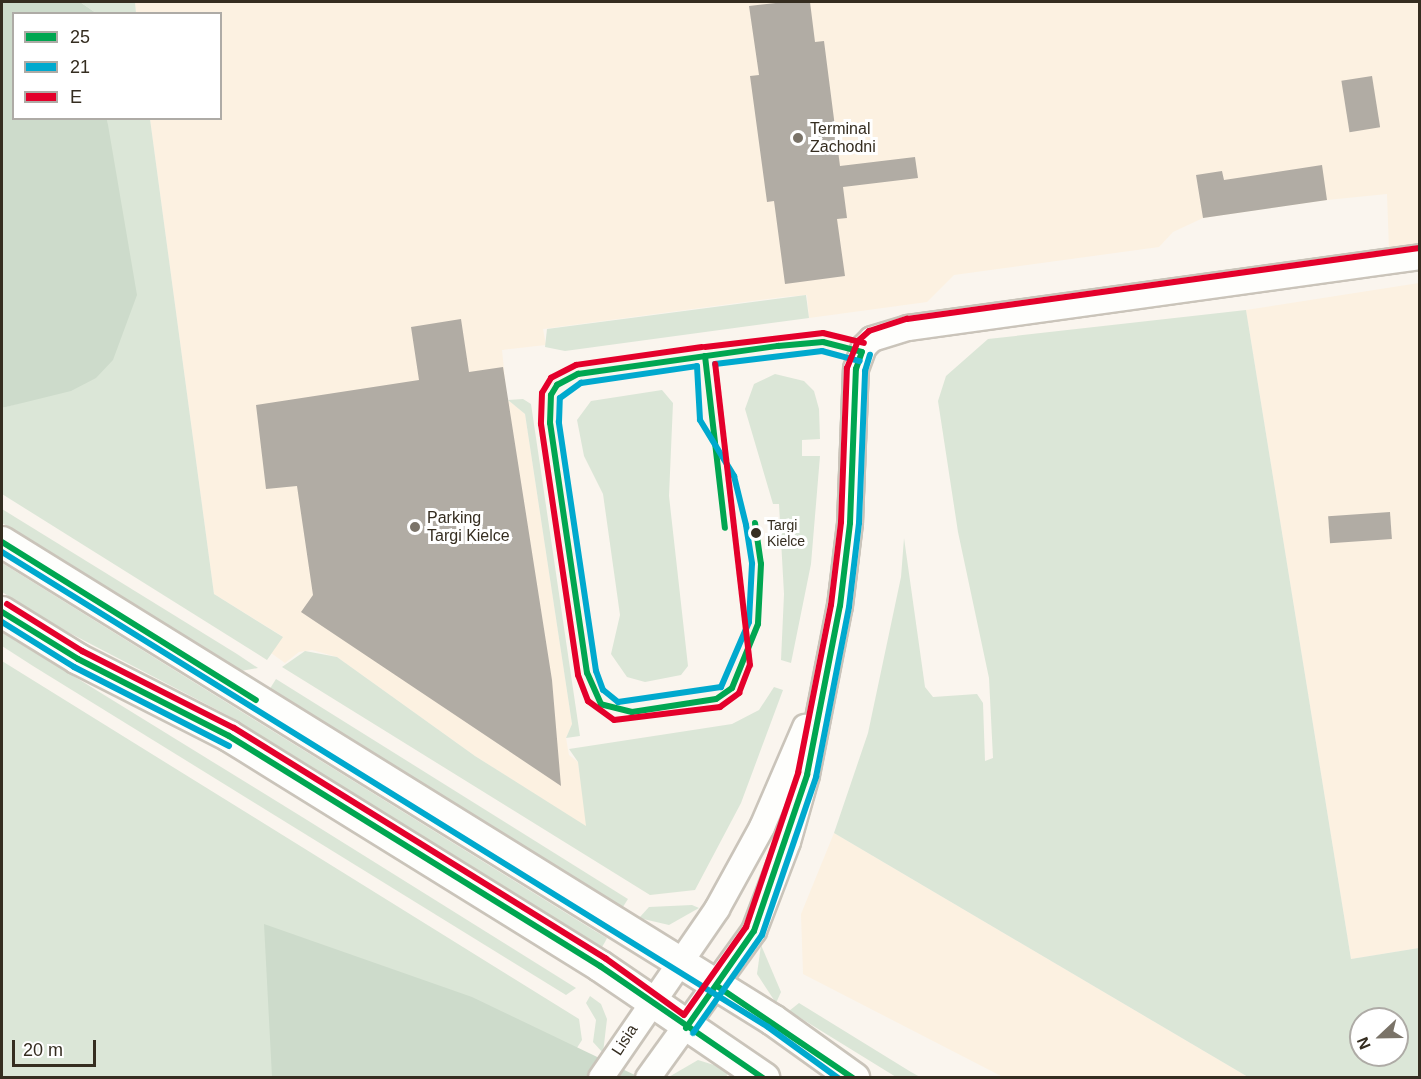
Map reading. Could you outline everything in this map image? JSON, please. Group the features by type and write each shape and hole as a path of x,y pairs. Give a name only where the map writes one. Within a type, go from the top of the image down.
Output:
{"street":[{"path":"648,1077 717,986 754,931 788,842 807,775 821,689 840,606 850,523 856,369 872,339 909,328 998,314 1419,257"},
{"path":"2,542 680,962 854,1077"},
{"path":"2,612 78,659 230,736 600,966 686,1028 764,1077"},
{"name":"Lisia","path":"601,1077 650,1002 717,909 762,827 821,689"}],"shaded area":[{"path":"135,2 1419,2 1419,245 1389,250 1387,194 1327,200 1203,218 1173,232 1159,247 954,275 927,302 809,318 807,295 783,297 543,329 546,345 502,350 507,399 525,414 572,724 566,738 569,755 578,762 587,827 475,756 337,657 312,650 299,652 285,663 271,653 282,636 214,594 150,120 222,120 222,12 136,12"},
{"path":"1419,283 1419,948 1351,959 1246,310"},
{"path":"834,833 1248,1077 1003,1077 803,974 801,914"}],"green space":[{"path":"2,2 80,2 95,12 12,12 12,120 107,120 137,295 113,360 96,378 71,391 2,408"},
{"path":"80,2 135,2 136,12 95,12"},
{"path":"107,120 150,120 214,594 283,637 267,660 2,494 2,408 27,401 109,143"},
{"path":"806,295 809,318 565,351 545,347 547,329"},
{"path":"1246,310 1351,959 1419,948 1419,1077 1248,1077 834,833 868,733 901,577 904,538 925,687 933,697 977,694 983,703 985,761 993,758 989,678 958,532 938,401 946,376 988,339"},
{"path":"775,374 804,381 814,391 819,409 820,439 802,440 802,456 820,456 811,564 791,663 781,660 784,594 779,504 773,504 745,409 754,384"},
{"path":"662,390 673,403 669,496 688,666 681,675 645,682 627,677 611,654 620,615 603,494 584,456 577,420 591,401"},
{"path":"523,399 531,404 580,736 566,738 572,724 525,414 508,400"},
{"path":"2,509 258,668 241,671 172,629 2,523"},
{"path":"2,563 607,938 602,947 229,716 60,628 2,592"},
{"path":"2,632 576,988 566,995 33,666 2,646"},
{"path":"305,651 337,657 475,756 586,826 578,762 569,749 732,724 759,710 774,687 783,690 741,803 695,890 650,895 282,667"},
{"path":"2,661 579,1019 582,1040 562,1071 589,1077 2,1077"},
{"path":"276,679 628,899 621,910 269,690"},
{"path":"692,905 699,908 669,925 639,918 649,907"},
{"path":"264,924 472,997 639,1077 272,1077"},
{"path":"761,945 781,992 776,1003 757,974"},
{"path":"590,996 601,1004 607,1019 603,1053 593,1042 596,1020 586,1003"},
{"path":"799,1003 920,1077 896,1077 789,1011"},
{"path":"698,1060 730,1070 726,1077 667,1078"}],"building":[{"name":"Terminal Zachodni","path":"810,2 815,42 824,41 840,166 915,157 918,178 843,187 847,218 837,219 845,276 785,284 774,201 767,202 750,76 759,75 749,6"},
{"path":"1372,76 1380,127 1350,132 1341,81"},
{"path":"1322,165 1327,200 1203,218 1196,175 1222,171 1224,180"},
{"name":"Parking Targi Kielce","path":"461,319 469,372 503,367 552,680 561,786 301,612 313,595 297,486 266,489 256,405 419,380 411,327"},
{"path":"1390,512 1392,539 1330,543 1328,516"}],"transit line":[{"name":"E","path":"7,604 82,651 234,728 605,958 684,1015 746,927 798,773 831,605 841,522 847,368 858,341 869,331 907,319 1419,248"},
{"name":"E","path":"705,347 823,333 864,343"},
{"name":"25","path":"755,523 761,564 758,624 732,688 716,699 632,712 601,704 587,673 550,423 551,395 557,385 578,374 778,346 823,342 862,352"},
{"name":"E","path":"702,347 576,365 551,378 542,393 541,424 578,675 588,701 614,720 720,707 739,693 750,665 715,364"},
{"name":"21","path":"715,364 822,351 860,361"},
{"name":"25","path":"686,1028 754,931 807,775 840,606 850,523 856,369 862,352"},
{"name":"21","path":"693,1033 762,935 816,777 849,607 859,523 865,371 870,355"},
{"name":"25","path":"705,356 725,528"},
{"name":"21","path":"697,366 700,420 734,476 746,525 752,564 749,622 721,687 618,702 603,690 596,671 559,422 560,398 581,383 697,366"},
{"name":"25","path":"2,542 256,700"},
{"name":"21","path":"2,552 768,1027 838,1078"},
{"name":"25","path":"2,612 78,659 229,736 600,966 763,1078"},
{"name":"21","path":"2,622 74,667 229,746"},
{"name":"25","path":"717,986 853,1078"}],"place":[{"name":"Terminal Zachodni","path":"798,138"},
{"name":"Parking Targi Kielce","path":"415,527"},
{"name":"Targi Kielce","path":"756,533"}]}
